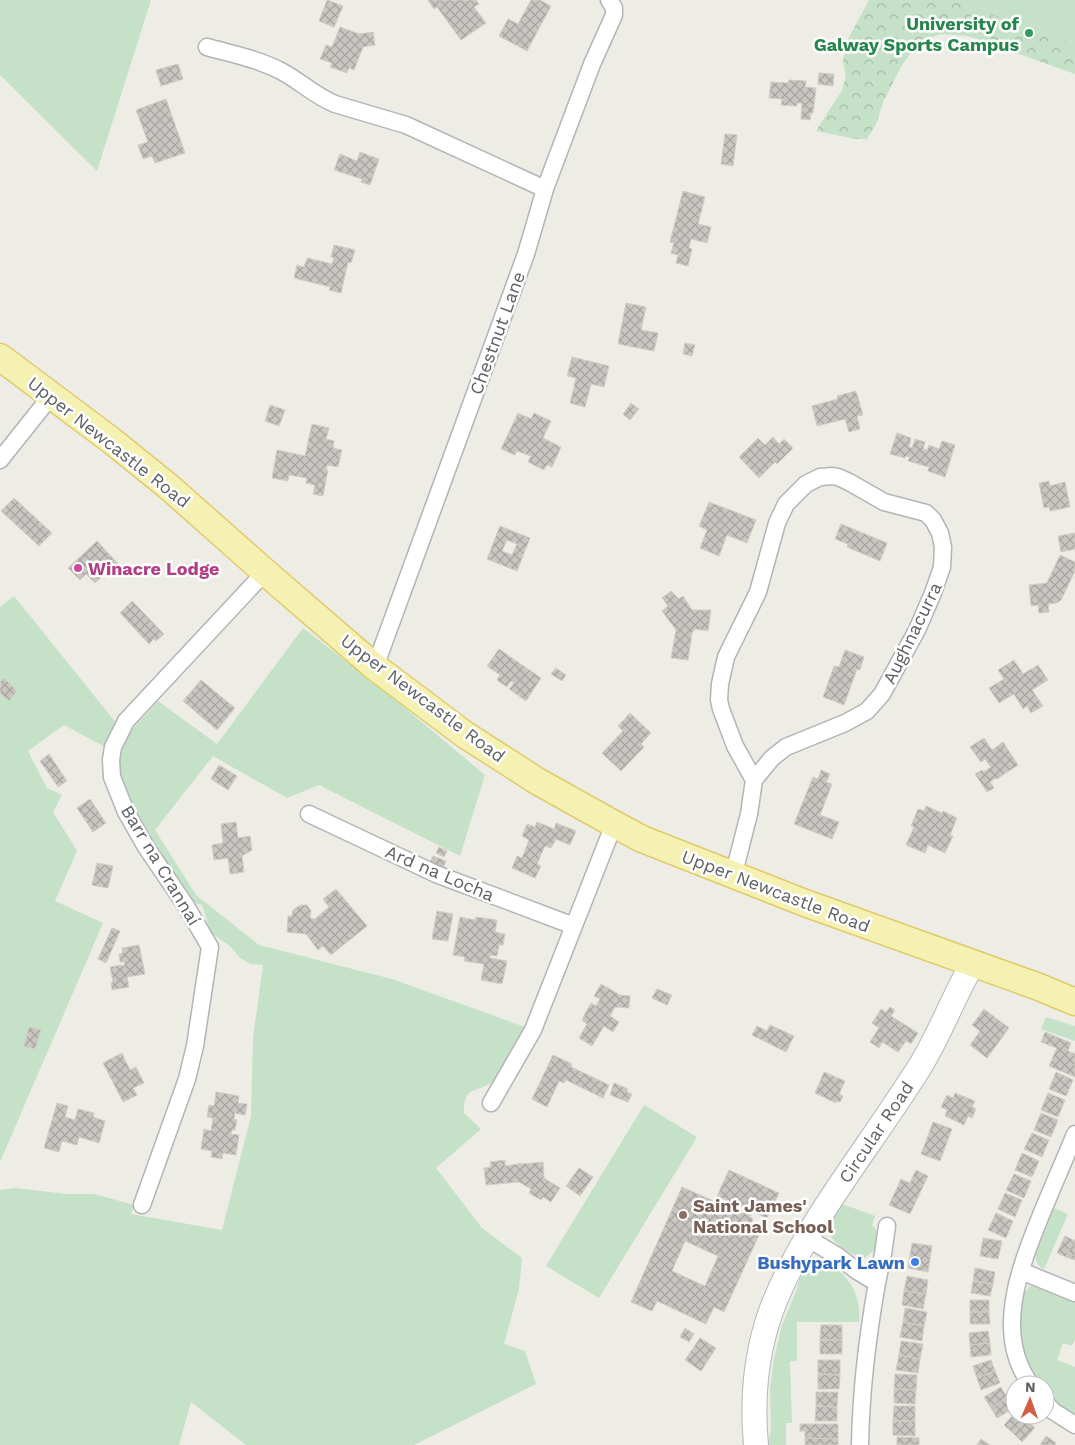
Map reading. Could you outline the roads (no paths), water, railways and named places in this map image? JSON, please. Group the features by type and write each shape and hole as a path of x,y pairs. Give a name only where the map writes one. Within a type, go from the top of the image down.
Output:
{"main road":[{"name":"Upper Newcastle Road","path":"0,357 112,441 169,487 375,667 464,734 536,781 642,839 805,903 1075,1002"}],"street":[{"name":"Chestnut Lane","path":"375,667 526,254 545,189 592,64 614,15 614,8 609,0"},
{"path":"207,47 268,64 325,100 406,124 545,189"},
{"path":"0,460 51,396"},
{"name":"Aughnacurra","path":"834,476 849,482 884,502 926,513 933,520 940,533 943,547 942,567 917,630 882,694 867,711 841,725 786,746 772,758 754,780 735,746 721,709 720,684 726,657 758,592 777,523 786,504 806,484 820,477 834,476"},
{"name":"Barr na Crannaí","path":"142,1205 187,1079 195,1046 210,947 186,906 146,847 126,812 112,777 110,760 113,747 126,721 265,572"},
{"path":"732,875 739,856 749,814 754,780"},
{"name":"Ard na Locha","path":"308,814 436,874 574,926"},
{"path":"491,1102 533,1030 614,824"},
{"name":"Circular Road","path":"756,1445 756,1391 760,1359 770,1315 786,1274 835,1192 938,1037 973,964"},
{"path":"1025,1375 1017,1359 1012,1329 1013,1304 1020,1271 1075,1134"},
{"path":"860,1445 864,1366 887,1226"},
{"path":"807,1238 877,1283"},
{"path":"1020,1271 1075,1293"},
{"path":"1055,1412 1075,1426"}],"place":[{"name":"University of Galway Sports Campus","path":"1029,33"},
{"name":"Winacre Lodge","path":"78,568"},
{"name":"Saint James' National School","path":"683,1215"},
{"name":"Bushypark Lawn","path":"915,1262"}]}
